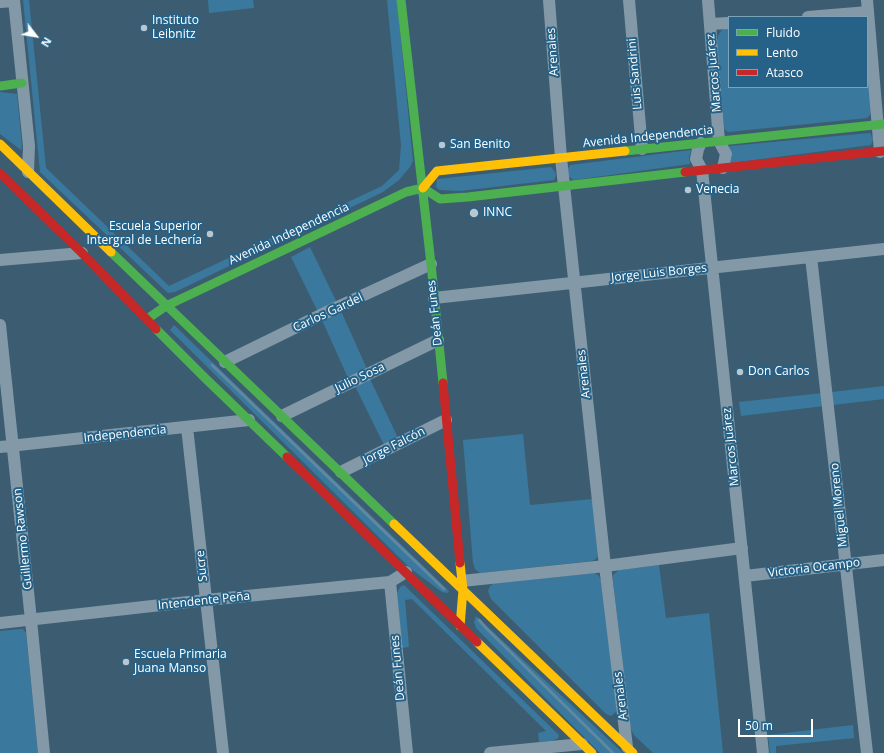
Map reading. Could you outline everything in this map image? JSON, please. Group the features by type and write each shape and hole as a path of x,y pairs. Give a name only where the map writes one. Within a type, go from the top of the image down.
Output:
{"main road":[{"name":"Deán Funes","path":"401,0 431,264 462,586 460,626"},
{"path":"0,86 22,83"},
{"name":"Avenida Independencia","path":"166,306 406,192 423,188 437,171 880,124"},
{"path":"0,144 166,306 462,586 630,750"},
{"path":"423,188 440,199 468,197 702,170 882,152"},
{"path":"0,174 82,253 204,377 406,572 583,748 592,753"},
{"path":"147,318 166,306"}],"street":[{"path":"0,2 14,0 29,146 26,184 31,204"},
{"name":"Arenales","path":"549,0 564,187 605,566 630,750"},
{"name":"Luis Sandrini","path":"629,0 642,149"},
{"name":"Marcos Juárez","path":"708,0 719,141 726,154 723,168"},
{"path":"867,0 882,152"},
{"path":"820,16 868,12"},
{"path":"710,24 728,23"},
{"name":"Marcos Juárez","path":"701,143 696,154 696,159 702,170 763,753"},
{"name":"Jorge Luis Borges","path":"434,298 884,249"},
{"path":"0,260 82,253"},
{"name":"Miguel Moreno","path":"811,257 867,753"},
{"name":"Carlos Gardel","path":"225,362 431,264"},
{"name":"Guillermo Rawson","path":"0,325 14,446 44,753"},
{"name":"Julio Sosa","path":"282,416 438,340"},
{"name":"Independencia","path":"0,447 250,420"},
{"name":"Jorge Falcón","path":"341,472 446,420"},
{"name":"Sucre","path":"187,427 223,753"},
{"path":"462,586 742,548"},
{"name":"Victoria Ocampo","path":"745,576 884,560"},
{"name":"Intendente Peña","path":"0,623 206,600 390,582 406,572"},
{"name":"Deán Funes","path":"390,582 407,753"},
{"path":"490,753 583,748"}],"shaded area":[{"path":"23,0 29,0 46,168 169,286 382,186 399,170 401,145 387,0 397,0 413,161 399,180 383,192 175,292 168,293 40,172"},
{"path":"208,0 253,0 254,8 209,13"},
{"path":"728,29 728,88 868,88 868,71 871,110 870,115 867,118 728,132 724,127 717,41 721,31"},
{"path":"0,92 17,94 22,146 21,150 0,134"},
{"path":"870,133 873,139 871,145 730,163 732,156 729,146"},
{"path":"691,150 689,157 690,164 574,180 569,177 567,170 570,165"},
{"path":"551,167 556,175 554,180 460,191 440,190 436,187 437,179"},
{"path":"310,247 337,303 318,312 291,257"},
{"path":"341,311 367,369 348,378 322,320"},
{"path":"174,325 449,591 447,593 442,592 410,568 170,330"},
{"path":"370,379 398,438 384,445 355,386"},
{"path":"884,386 884,399 833,405 832,392"},
{"path":"823,393 824,406 741,416 739,402"},
{"path":"523,434 530,505 593,499 598,556 592,561 480,573 475,569 473,563 463,440"},
{"path":"659,565 666,618 709,613 723,753 653,753 634,735 630,727 613,575 619,570"},
{"path":"595,573 599,576 601,581 617,704 616,712 611,716 606,714 491,599 488,591 490,586 494,583"},
{"path":"404,585 559,735 558,738 552,741 539,742 538,733 546,731 412,599 405,600 409,647 402,648 397,593 400,587"},
{"path":"476,616 623,753 600,753 476,628 474,622"},
{"path":"23,629 26,633 38,753 0,753 0,631"},
{"path":"853,725 854,738 776,746 776,753 770,753 768,735"}],"waterway":[{"path":"212,365 444,589"},
{"path":"479,620 613,753"}],"traffic: fast":[{"path":"401,0 443,383"},
{"path":"0,86 22,83"},
{"path":"625,151 884,124"},
{"path":"423,188 440,199 685,172"},
{"path":"147,319 166,306 406,192 423,188"},
{"path":"111,252 394,524"},
{"path":"156,329 287,457"}],"traffic: slow":[{"path":"0,144 111,252"},
{"path":"423,188 437,171 625,151"},
{"path":"394,524 633,753"},
{"path":"460,563 463,590 460,626"},
{"path":"477,642 592,753"}],"traffic: jam":[{"path":"685,172 884,151"},
{"path":"0,173 82,253 156,329"},
{"path":"443,383 460,563"},
{"path":"287,457 477,642"}],"place":[{"name":"Instituto Leibnitz","path":"144,28"},
{"name":"San Benito","path":"442,145"},
{"name":"Venecia","path":"688,190"},
{"name":"INNC","path":"474,213"},
{"name":"Escuela Superior Intergral de Lechería","path":"210,234"},
{"name":"Don Carlos","path":"740,372"},
{"name":"Escuela Primaria Juana Manso","path":"126,662"}]}
